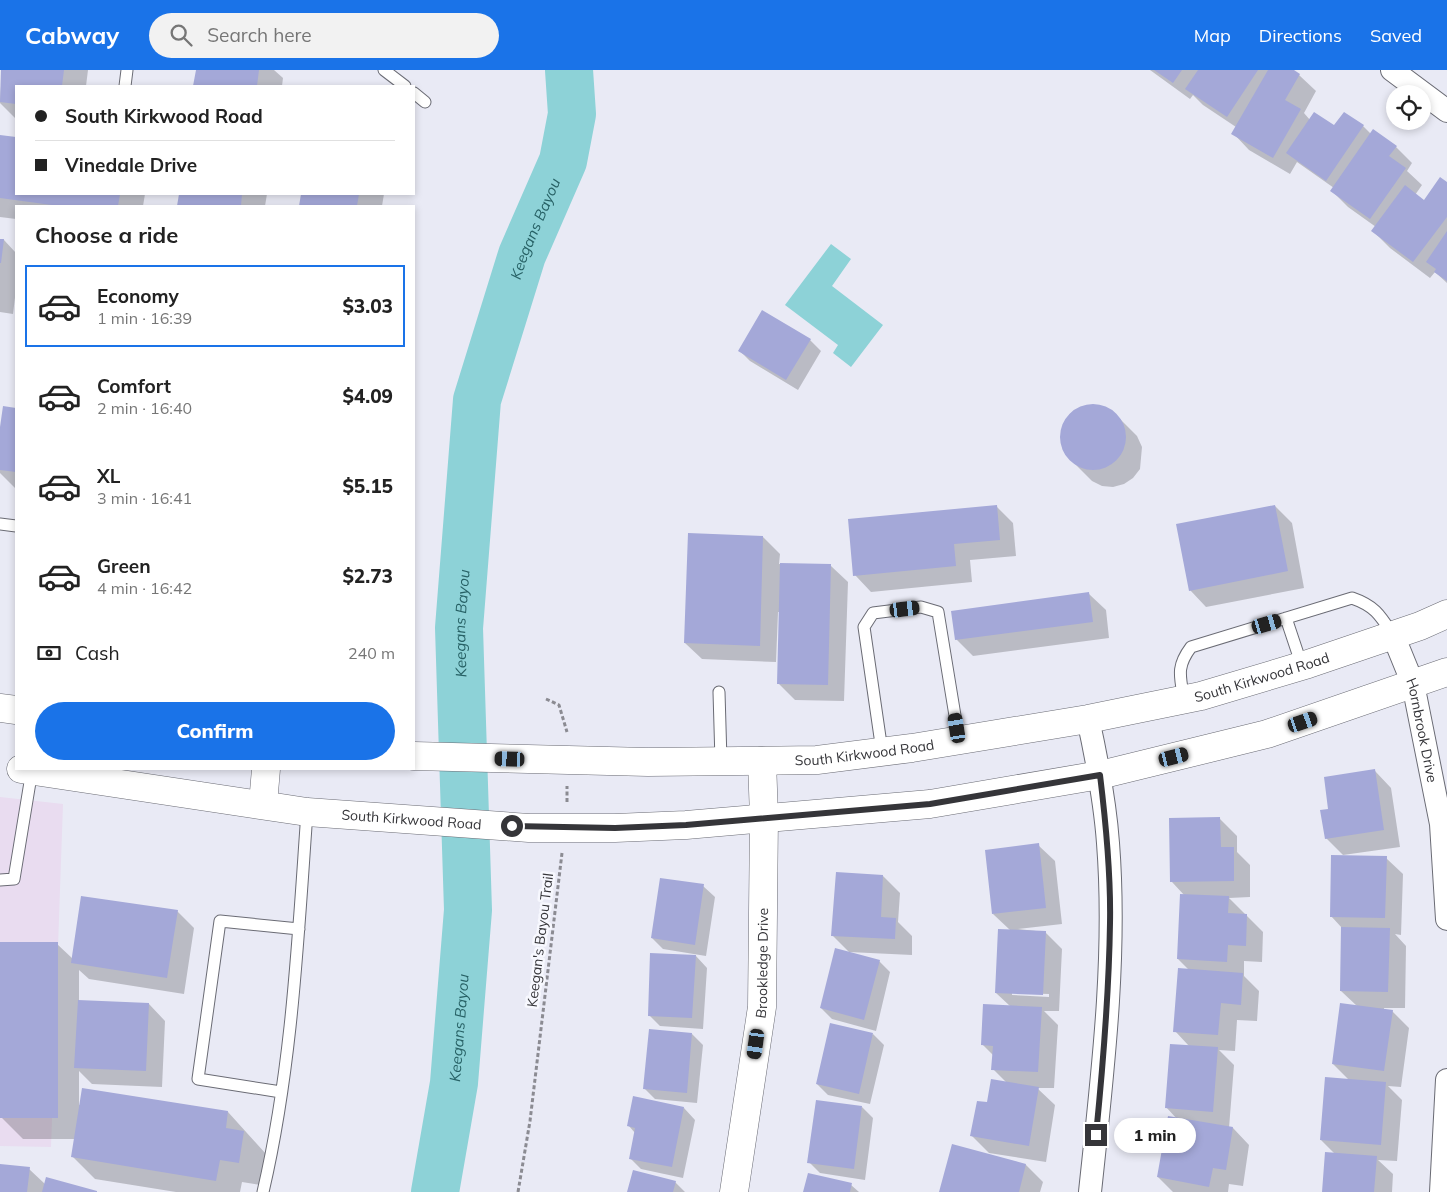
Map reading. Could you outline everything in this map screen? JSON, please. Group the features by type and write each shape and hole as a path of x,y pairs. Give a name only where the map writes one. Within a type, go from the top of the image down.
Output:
{"main road":[{"name":"South Kirkwood Road","path":"415,756 568,761 817,760 1088,719 1184,700 1302,666 1393,635 1447,614"},
{"name":"South Kirkwood Road","path":"30,770 307,812 530,828 686,825 930,804 1100,775 1267,734 1447,672"},
{"path":"0,708 15,710"},
{"name":"Brookledge Drive","path":"734,1192 762,1007 764,817 762,761"},
{"name":"South Kirkwood Road","path":"0,766 15,768"},
{"path":"263,804 266,770"}],"street":[{"path":"1392,70 1447,111"},
{"name":"Hornbrook Drive","path":"1393,635 1413,684 1441,824 1447,919"},
{"path":"1088,719 1100,775 1108,844 1110,923 1103,1060 1090,1192"},
{"path":"1441,1192 1447,1080"}],"lane":[{"path":"125,85 127,70"},
{"path":"384,70 403,85"},
{"path":"415,94 425,102"},
{"path":"0,524 15,526"},
{"path":"1184,700 1179,670 1184,657 1191,647 1352,598 1369,604 1379,614 1393,635"},
{"path":"882,751 864,627 873,613 921,607 938,612 959,740"},
{"path":"1286,618 1302,666"},
{"path":"719,692 721,761"},
{"path":"0,880 14,879 23,770"},
{"path":"263,1192 281,1092 299,930 307,812"},
{"path":"281,1092 198,1079 220,920 299,930"}],"path":[{"name":"Keegan's Bayou Trail","path":"518,1192 530,1120 565,828 568,736 559,706 546,699"}],"shaded area":[{"path":"0,797 63,804 51,1147 0,1146"}],"water":[{"path":"831,244 851,259 832,286 883,325 851,367 833,353 838,345 785,305"}],"building":[{"path":"1,70 64,70 62,85 15,85 15,104 0,102"},
{"path":"196,70 259,70 257,85 193,85"},
{"path":"1154,70 1182,70 1173,83"},
{"path":"1198,70 1258,70 1227,117 1185,89"},
{"path":"1268,70 1294,70 1300,74 1285,100 1301,109 1273,158 1231,134"},
{"path":"1314,112 1334,125 1344,112 1364,125 1326,181 1286,153"},
{"path":"1373,129 1397,146 1389,156 1406,168 1370,219 1330,191"},
{"path":"0,135 15,137 15,195 120,195 118,205 52,205 0,198"},
{"path":"1440,177 1447,182 1447,217 1413,262 1371,231 1405,185 1424,200"},
{"path":"179,195 242,195 241,205 177,205"},
{"path":"301,195 359,195 357,205 299,205"},
{"path":"1447,231 1447,281 1434,272 1436,269 1426,262"},
{"path":"0,239 4,239 1,263 0,263"},
{"path":"762,310 811,339 786,380 738,351"},
{"path":"1087,404 1099,404 1117,413 1124,424 1126,437 1124,450 1117,461 1106,468 1087,470 1074,465 1065,456 1060,443 1060,431 1065,418 1074,409"},
{"path":"3,406 15,408 15,472 0,470 0,427"},
{"path":"997,505 1000,540 954,544 956,566 853,576 848,519"},
{"path":"1275,505 1288,571 1189,591 1176,524"},
{"path":"688,533 763,536 760,646 684,643"},
{"path":"780,563 831,564 828,685 777,684"},
{"path":"1089,592 1093,622 955,640 951,611"},
{"path":"1375,769 1384,830 1325,839 1320,810 1328,809 1324,777"},
{"path":"1220,817 1221,847 1234,847 1234,881 1170,882 1169,818"},
{"path":"1039,843 1046,908 992,914 985,850"},
{"path":"1331,855 1387,856 1385,918 1330,917"},
{"path":"836,872 883,875 881,917 896,918 895,939 831,936"},
{"path":"660,878 704,884 695,945 651,938"},
{"path":"1180,894 1229,896 1228,913 1247,914 1246,946 1228,945 1227,962 1177,959"},
{"path":"81,896 178,910 167,978 71,963"},
{"path":"1341,927 1390,928 1388,992 1340,991"},
{"path":"998,929 1046,931 1043,995 995,993"},
{"path":"0,942 58,942 58,1118 0,1118"},
{"path":"835,948 880,960 864,1020 820,1008"},
{"path":"650,953 696,955 692,1018 648,1016"},
{"path":"1178,968 1243,973 1241,1005 1221,1003 1218,1035 1173,1032"},
{"path":"78,1000 149,1003 146,1071 74,1068"},
{"path":"1340,1003 1393,1010 1384,1071 1332,1064"},
{"path":"983,1004 1042,1007 1038,1072 991,1070 993,1046 981,1045"},
{"path":"830,1023 873,1033 859,1094 816,1084"},
{"path":"649,1029 692,1033 687,1093 643,1089"},
{"path":"1170,1044 1218,1047 1213,1112 1165,1108"},
{"path":"1325,1077 1386,1082 1381,1145 1320,1140"},
{"path":"991,1079 1039,1087 1029,1146 970,1136 977,1101 987,1102"},
{"path":"82,1088 228,1111 226,1128 244,1131 239,1163 220,1160 216,1181 71,1157"},
{"path":"633,1096 684,1107 672,1167 629,1159 635,1128 627,1126"},
{"path":"816,1100 862,1106 854,1169 807,1163"},
{"path":"1168,1116 1233,1127 1226,1170 1213,1168 1209,1187 1157,1177"},
{"path":"952,1144 1026,1164 1019,1192 939,1192"},
{"path":"1325,1152 1377,1156 1374,1192 1322,1192"},
{"path":"0,1164 30,1167 27,1192 0,1192"},
{"path":"633,1170 676,1181 673,1192 627,1192"},
{"path":"808,1173 852,1183 850,1192 803,1192"},
{"path":"46,1177 97,1191 97,1192 42,1192"}],"waterway":[{"name":"Keegans Bayou","path":"435,1192 454,1083 468,910 459,628 477,400 522,255 563,161 572,114 569,70"}],"route":[{"path":"512,826 530,828 615,828 686,825 930,804 1100,775 1108,844 1110,923 1103,1060 1096,1135"}]}
